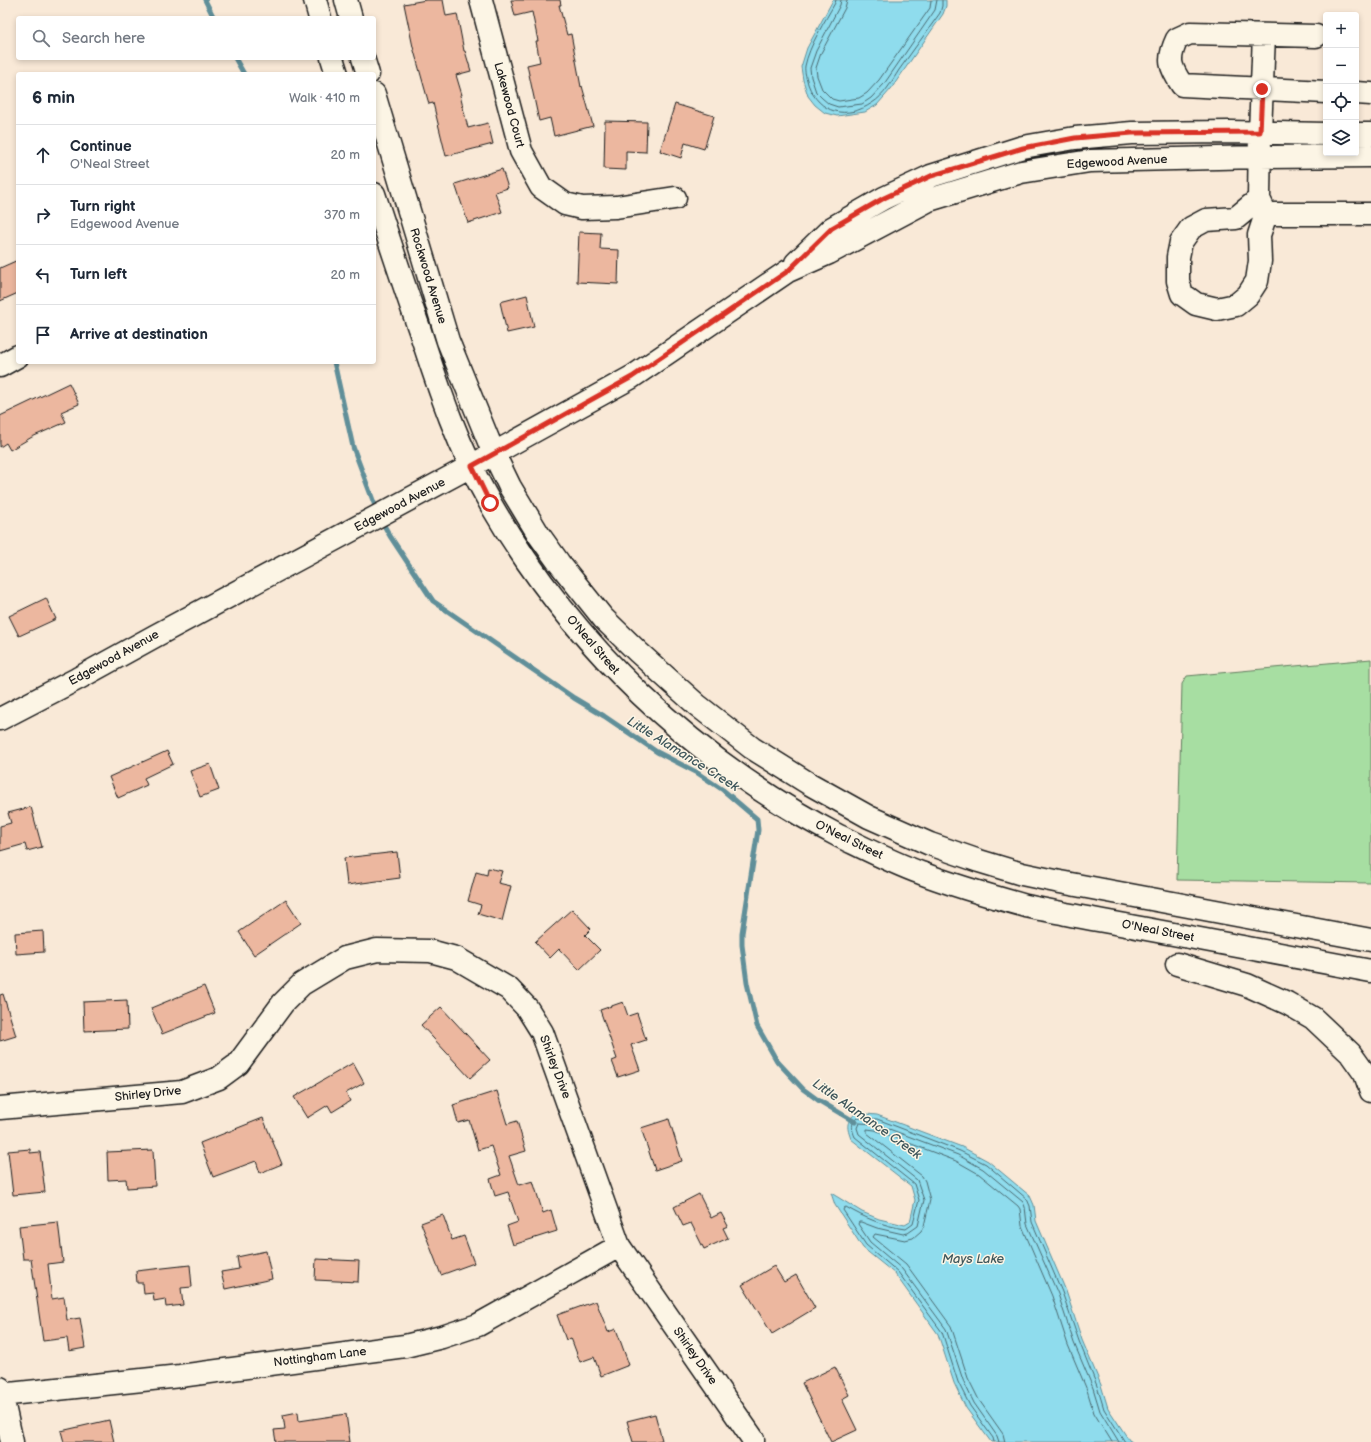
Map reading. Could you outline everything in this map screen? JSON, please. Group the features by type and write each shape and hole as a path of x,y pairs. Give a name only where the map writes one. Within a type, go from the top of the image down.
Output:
{"street":[{"path":"315,0 319,16"},
{"path":"346,0 350,16"},
{"name":"Lakewood Court","path":"481,0 521,151 541,187 565,204 582,208 616,207 675,198"},
{"path":"1316,36 1190,33 1177,39 1171,51 1172,70 1182,85 1323,92"},
{"path":"1264,35 1260,132 1263,207 1259,236 1260,261 1257,281 1248,296 1236,305 1217,309 1196,304 1182,294 1178,281 1178,257 1181,242 1191,228 1206,220 1236,218 1263,207 1371,214"},
{"path":"333,60 336,72"},
{"path":"364,60 367,72"},
{"path":"1359,93 1371,94"},
{"name":"Rockwood Avenue","path":"376,101 448,341 494,454"},
{"name":"Edgewood Avenue","path":"0,719 78,679 155,636 472,466 632,377 788,271 832,228 884,198 931,176 1023,148 1104,135 1132,133 1260,132 1323,134"},
{"path":"1359,134 1371,134"},
{"path":"1045,167 1048,143"},
{"name":"Edgewood Avenue","path":"788,271 829,253 929,200 1021,172 1045,167 1090,161 1371,156"},
{"name":"Rockwood Avenue","path":"376,200 436,381 472,466"},
{"path":"0,366 16,357"},
{"name":"O'Neal Street","path":"494,454 510,487 539,535 558,563 603,618 697,705 752,748 808,783 862,813 930,844 1022,874 1371,940"},
{"name":"O'Neal Street","path":"472,466 490,503 533,570 574,624 618,673 660,714 709,753 764,793 813,822 866,850 919,872 968,889 1030,907 1371,971"},
{"name":"Shirley Drive","path":"0,1108 182,1092 219,1078 238,1064 283,1003 302,984 345,958 377,950 430,951 456,958 509,989 527,1008 542,1032 619,1246 753,1441"},
{"path":"1177,964 1247,985 1287,1003 1313,1018 1350,1053 1365,1074 1371,1091"},
{"name":"Nottingham Lane","path":"1,1392 180,1376 404,1346 442,1337 478,1325 619,1246"},
{"path":"1,1392 12,1442"}],"green space":[{"path":"1371,659 1371,883 1177,880 1182,684 1187,676"}],"water":[{"path":"833,0 946,0 946,6 943,14 891,89 877,105 865,112 837,116 825,113 815,105 808,96 803,80 801,67 807,48"},
{"name":"Mays Lake","path":"856,1113 877,1115 962,1147 988,1161 1030,1196 1034,1205 1036,1221 1066,1291 1082,1340 1101,1385 1108,1408 1129,1440 1132,1442 991,1442 966,1408 954,1383 938,1334 895,1274 863,1248 835,1205 831,1193 862,1212 879,1219 905,1225 910,1222 915,1200 911,1186 851,1139 848,1125 852,1116"}],"building":[{"path":"426,0 443,0 446,16 457,14 464,51 471,71 456,75 462,95 460,95 468,128 488,123 493,144 446,156 433,103 429,104 413,47 404,4"},
{"path":"511,0 560,0 561,5 559,5 567,35 571,34 581,87 582,86 593,126 554,136 550,118 539,121 527,65 540,62 536,41 538,41 532,12 515,16"},
{"path":"675,104 714,116 704,149 685,143 681,158 660,151"},
{"path":"605,121 647,122 646,152 626,151 626,170 604,169"},
{"path":"502,169 508,188 495,192 502,212 468,223 455,184"},
{"path":"579,232 601,233 600,249 619,250 618,284 577,282"},
{"path":"16,261 16,294 0,301 0,268"},
{"path":"527,295 534,327 507,333 500,302"},
{"path":"69,383 79,404 61,412 66,422 32,437 10,450 6,443 0,447 0,416"},
{"path":"46,598 56,619 19,636 9,616"},
{"path":"167,751 173,764 144,778 147,785 118,798 109,777"},
{"path":"210,764 219,790 200,797 190,771"},
{"path":"31,807 42,847 27,851 25,844 0,851 0,826 11,823 8,813"},
{"path":"397,852 400,878 347,885 344,858"},
{"path":"488,868 502,871 498,883 511,886 502,921 478,914 481,905 468,901 476,872 487,875"},
{"path":"286,900 301,923 254,955 239,932"},
{"path":"572,909 591,929 585,935 600,950 579,970 559,949 550,958 535,942"},
{"path":"43,931 44,952 16,954 15,933"},
{"path":"204,986 215,1013 162,1034 151,1008"},
{"path":"3,994 16,1036 0,1041 0,995"},
{"path":"127,1000 128,1029 84,1031 83,1002"},
{"path":"623,1002 628,1016 637,1013 646,1040 631,1045 640,1070 618,1077 612,1061 617,1059 600,1010"},
{"path":"441,1007 490,1060 470,1078 421,1025"},
{"path":"353,1063 364,1083 346,1093 350,1101 332,1112 328,1105 307,1118 294,1097"},
{"path":"497,1091 507,1124 517,1121 526,1151 509,1156 519,1185 533,1181 543,1213 551,1210 557,1231 513,1245 507,1226 518,1222 508,1192 495,1196 490,1179 501,1175 491,1146 478,1150 469,1120 458,1123 453,1105"},
{"path":"263,1118 282,1164 260,1173 256,1161 213,1177 200,1143"},
{"path":"669,1119 682,1161 655,1170 641,1128"},
{"path":"30,1149 30,1153 40,1152 45,1192 13,1195 8,1151"},
{"path":"153,1150 155,1186 127,1188 126,1179 108,1180 107,1152"},
{"path":"699,1194 711,1218 721,1213 728,1226 723,1228 728,1238 704,1249 691,1223 683,1226 674,1207"},
{"path":"443,1215 452,1240 464,1236 474,1263 441,1275 421,1223"},
{"path":"58,1222 63,1262 48,1264 52,1299 64,1297 67,1320 80,1318 85,1348 69,1351 67,1338 43,1341 31,1259 23,1259 19,1226"},
{"path":"266,1251 272,1279 225,1289 221,1272 239,1269 237,1257"},
{"path":"316,1259 359,1261 358,1282 315,1280"},
{"path":"190,1265 192,1287 181,1288 183,1305 166,1307 165,1299 154,1301 153,1293 144,1294 143,1283 137,1283 136,1271"},
{"path":"774,1266 784,1282 796,1275 815,1308 772,1334 742,1285"},
{"path":"596,1301 608,1332 616,1329 629,1365 601,1376 594,1357 580,1362 571,1338 566,1340 557,1315"},
{"path":"835,1367 849,1395 842,1399 857,1430 831,1442 802,1383"},
{"path":"298,1412 299,1421 346,1414 350,1442 276,1442 274,1430 285,1429 283,1415"},
{"path":"655,1414 662,1440 653,1442 633,1442 627,1421"},
{"path":"109,1420 114,1442 64,1442 61,1431"}],"waterway":[{"name":"Little Alamance Creek","path":"205,0 213,16"},
{"name":"Little Alamance Creek","path":"236,60 243,72"},
{"name":"Little Alamance Creek","path":"334,364 353,447 377,511"},
{"name":"Little Alamance Creek","path":"381,520 433,601 574,698 604,716 657,752 696,772 723,790 757,819 758,830 742,933 747,983 757,1026 777,1061 803,1089 818,1100 855,1122"}],"route":[{"path":"490,503 472,466 632,377 788,271 832,228 884,198 931,176 1023,148 1075,138 1132,133 1260,132 1262,89"}]}
